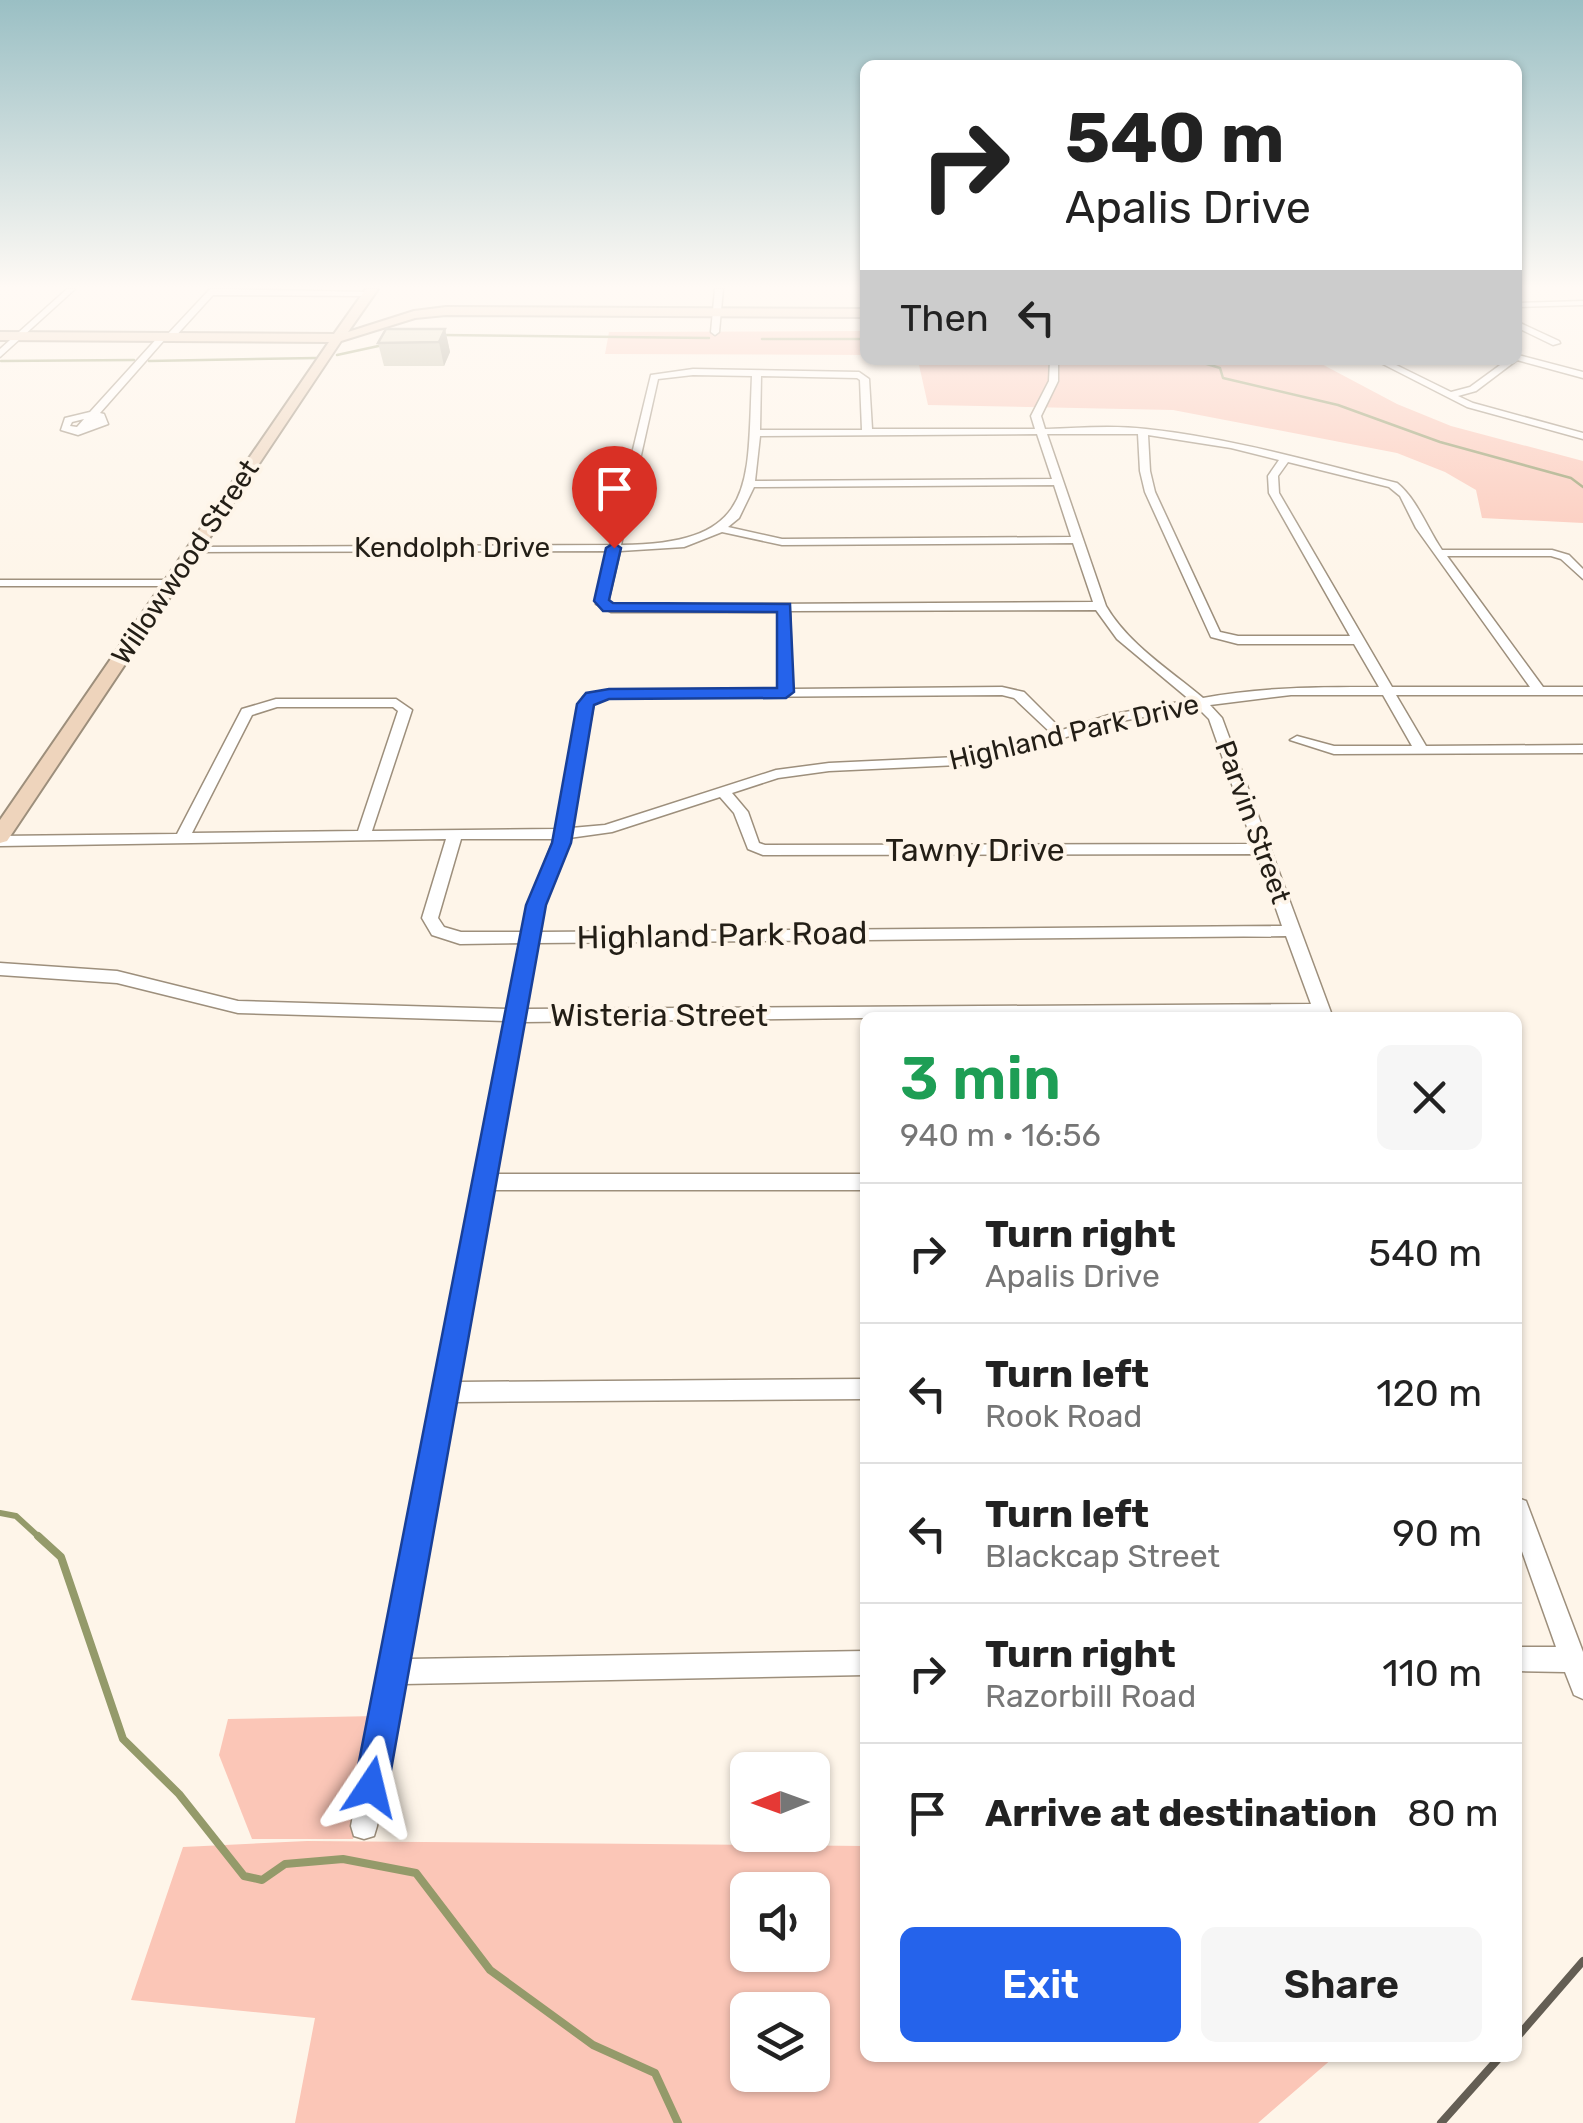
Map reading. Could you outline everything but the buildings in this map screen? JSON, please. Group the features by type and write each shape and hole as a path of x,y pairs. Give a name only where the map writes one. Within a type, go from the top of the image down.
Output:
{"street":[{"path":"78,432 105,422 104,418 91,415 117,388"},
{"name":"Willowwood Street","path":"0,839 168,583 304,388"},
{"path":"651,388 602,601 605,606 1100,606"},
{"path":"722,530 741,513 749,484 756,388"},
{"path":"865,388 867,433"},
{"path":"1040,432 1036,416 1051,388"},
{"path":"1436,388 1479,408 1583,436"},
{"path":"1450,395 1474,388"},
{"path":"1570,432 1583,421"},
{"path":"1144,431 1150,492 1212,630 1220,637 1358,640"},
{"path":"753,433 1144,431 1286,458 1402,490 1440,552 1539,691"},
{"name":"Parvin Street","path":"1040,432 1100,606 1116,629 1201,702 1221,732 1292,931"},
{"path":"1286,458 1273,476 1274,493 1421,749"},
{"path":"749,484 1058,482"},
{"path":"722,530 798,542 1078,540"},
{"name":"Kendolph Drive","path":"192,549 672,546 722,530"},
{"path":"1440,552 1559,555 1583,576"},
{"path":"0,583 168,583"},
{"path":"784,608 786,692"},
{"name":"Highland Park Drive","path":"454,834 563,834 618,826 722,790 801,770 980,760 1109,719 1266,692 1583,691"},
{"path":"364,1826 530,937 538,897 563,834 586,704 592,696 1009,692 1022,698 1060,734"},
{"path":"182,838 247,712 276,703 396,704 405,710 364,834"},
{"path":"1297,740 1334,750 1583,749"},
{"name":"Tawny Drive","path":"722,790 741,812 754,846 763,850 1263,849"},
{"path":"0,839 454,834"},
{"name":"Highland Park Road","path":"454,834 430,918 433,926 460,938 1292,931"},
{"path":"1292,931 1322,1012"},
{"name":"Wisteria Street","path":"0,969 117,977 238,1007 517,1014 860,1014"},
{"path":"485,1182 860,1182"},
{"path":"446,1392 860,1389"},
{"path":"1522,1520 1583,1686"},
{"path":"1522,1659 1572,1660"},
{"path":"392,1672 860,1664"}],"shaded area":[{"path":"924,388 1367,388 1451,426 1583,461 1583,523 1482,518 1476,490 1445,472 1397,453 1173,410 928,405"},
{"path":"376,1716 353,1839 252,1839 219,1755 228,1719"},
{"path":"307,1841 730,1845 730,1852 830,1852 830,1846 860,1846 860,2062 1328,2062 1258,2123 295,2123 315,2018 131,2000 183,1847"}],"waterway":[{"path":"1266,388 1338,405 1440,442 1571,478 1583,487"},
{"path":"0,1513 16,1516 40,1538"},
{"path":"38,1536 61,1557 123,1739 179,1794 244,1876 262,1880 285,1864 343,1859 416,1873 490,1970 593,2045 655,2073 678,2123"}],"railway":[{"path":"1522,2031 1583,1961"},
{"path":"1441,2123 1495,2062"}],"route":[{"path":"371,1787 536,905 561,843 586,704 592,696 601,694 786,692 784,608 609,608 602,601 614,548"}]}
